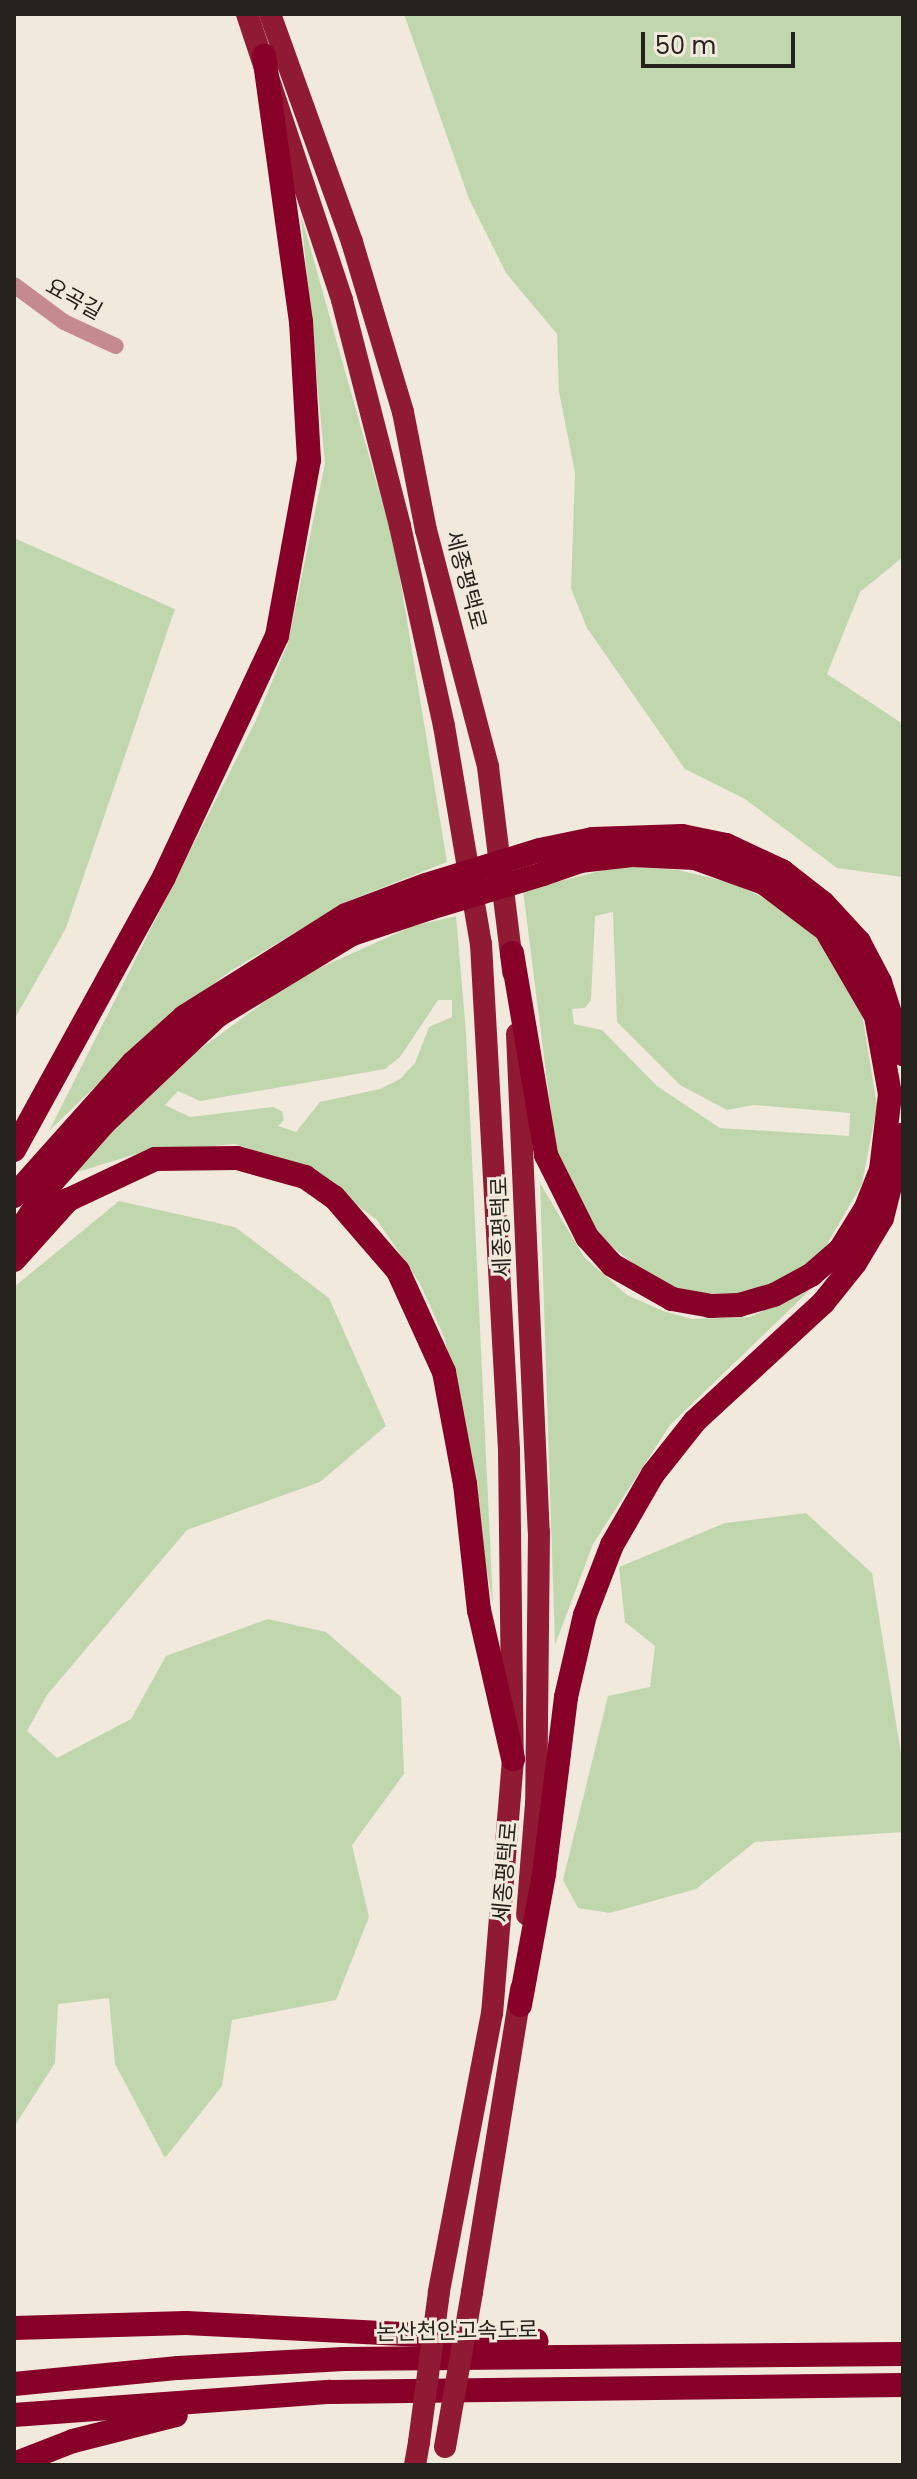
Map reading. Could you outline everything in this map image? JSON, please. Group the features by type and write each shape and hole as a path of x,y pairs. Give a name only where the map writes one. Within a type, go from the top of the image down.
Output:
{"highway":[{"name":"세종평택로","path":"247,14 264,56 342,300 400,526 444,726 481,944 509,1450 513,1759 492,2013 439,2292 415,2465"},
{"name":"세종평택로","path":"270,14 352,242 403,412 426,530 488,767 512,953 539,1532 536,1804 520,2005 444,2456"},
{"path":"14,1150 164,877 277,636 309,460 301,322 264,56"},
{"path":"14,1196 133,1063 184,1017 346,915 428,897 624,836 682,836 726,845 782,871 823,903 859,942 880,982 903,1054"},
{"path":"512,953 546,1155 587,1237 612,1265 672,1299 739,1305 786,1288 840,1250 866,1208 881,1170 890,1094 876,1016 826,930 764,883 695,858 632,855 541,862"},
{"path":"14,1239 52,1182 104,1123 217,1016 352,934 428,897"},
{"path":"520,2005 544,1874 566,1697 585,1615 612,1545 653,1474 695,1421 823,1303 855,1263 882,1218 903,1135"},
{"path":"14,1260 68,1200 155,1159 237,1158 305,1177 334,1197 398,1271 444,1372 465,1484 479,1610 513,1759"},
{"path":"14,2328 186,2323 711,2352"},
{"name":"논산천안고속도로","path":"14,2384 178,2368 344,2359 711,2352 903,2354"},
{"path":"14,2415 330,2392 903,2385"},
{"path":"14,2464 144,2421 330,2392"}],"street":[{"name":"요곡길","path":"14,285 64,322 116,346"}],"green space":[{"path":"404,14 903,14 903,557 860,592 827,674 903,724 903,877 837,868 745,799 685,769 587,628 571,589 575,473 559,392 557,334 506,273 469,199"},
{"path":"301,215 395,548 447,862 346,902 232,970 162,1022 49,1131 256,720 288,643 325,463"},
{"path":"14,538 175,609 66,928 14,1020"},
{"path":"621,866 678,870 736,884 788,911 830,952 861,1007 877,1106 862,1184 826,1246 796,1272 735,1294 697,1293 657,1282 596,1234 556,1152 523,890","holes":["613,912 617,1022 680,1085 727,1110 754,1105 850,1113 849,1136 720,1128 657,1086 602,1030 574,1024 572,1009 585,1008 591,1000 595,916"]},
{"path":"456,916 466,1032 493,1604 445,1339 419,1282 377,1220 302,1165 234,1144 136,1154 68,1175 184,1061 297,978 413,926","holes":["438,1000 452,1000 452,1017 429,1027 415,1063 400,1079 380,1089 320,1102 296,1132 278,1126 284,1120 282,1111 273,1107 190,1117 165,1105 178,1091 200,1101 385,1069 400,1057"]},
{"path":"540,1183 584,1257 627,1295 663,1311 692,1319 750,1317 811,1289 670,1425 593,1544 555,1645"},
{"path":"119,1201 235,1227 329,1298 386,1426 320,1482 187,1530 47,1695 27,1731 57,1758 131,1719 166,1656 268,1619 326,1632 401,1697 404,1774 352,1845 369,1917 336,2000 232,2020 222,2086 165,2158 115,2064 109,1998 58,2004 55,2063 14,2127 14,1287"},
{"path":"806,1513 872,1573 903,1766 903,1832 755,1842 696,1889 610,1913 578,1908 563,1880 608,1696 650,1687 655,1646 625,1622 619,1567 725,1523"}]}
